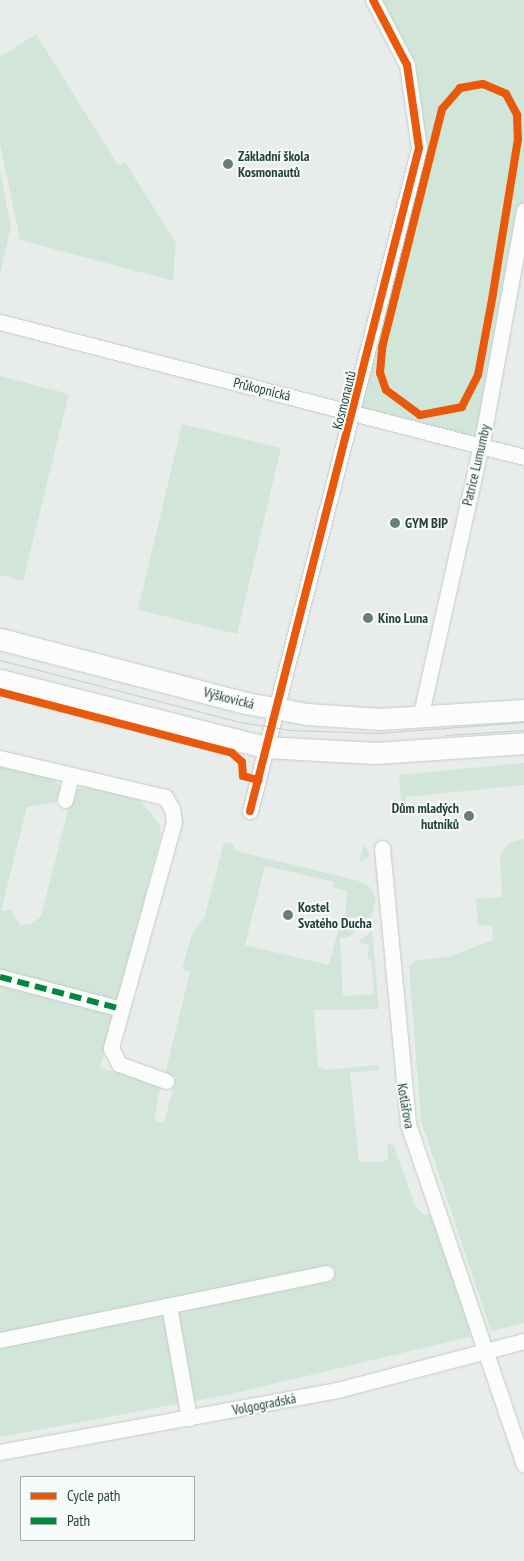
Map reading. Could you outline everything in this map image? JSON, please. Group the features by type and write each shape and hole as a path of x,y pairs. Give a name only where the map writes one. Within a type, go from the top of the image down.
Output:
{"street":[{"name":"Kosmonautů","path":"250,810 274,708 354,413 419,148 407,65 373,0"},
{"name":"Patrice Lumumby","path":"420,718 520,268 524,211"},
{"name":"Průkopnická","path":"0,322 524,458"},
{"name":"Výškovická","path":"0,639 274,708 340,718 420,718 524,710"},
{"path":"0,680 265,747 375,753 524,743"},
{"path":"0,758 165,797 172,809 174,822 111,1048 115,1061 166,1081"},
{"path":"65,800 71,776"},
{"name":"Kotlářova","path":"382,848 408,1124 524,1465"},
{"path":"0,977 122,1009"},
{"path":"0,1340 326,1273"},
{"path":"170,1306 189,1418"},
{"name":"Volgogradská","path":"0,1452 337,1390 524,1341"}],"green space":[{"path":"373,0 524,0 524,211 480,447 354,413 419,148 416,104"},
{"path":"36,34 118,165 125,162 176,243 173,281 20,240 0,144 0,57"},
{"path":"0,171 11,226 0,275"},
{"path":"0,376 69,394 23,581 0,575"},
{"path":"182,424 281,448 237,634 138,610"},
{"path":"524,763 524,785 406,797 407,812 402,812 399,775"},
{"path":"0,764 52,777 61,788 56,802 27,807 1,911 10,909 21,925 31,924 41,916 71,798 78,789 91,787 140,800 159,824 161,835 100,1068 158,1081 160,1090 154,1120 164,1123 176,1077 165,1074 190,972 182,969 192,934 205,916 224,842 234,844 233,850 359,881 371,888 376,898 371,918 345,917 347,891 333,887 334,882 265,866 245,945 329,965 338,930 359,926 349,937 340,938 343,996 374,994 371,960 367,957 370,945 358,942 372,931 379,1009 314,1010 318,1066 327,1070 379,1065 379,1070 350,1073 359,1162 384,1162 388,1159 387,1143 393,1144 415,1205 424,1215 430,1214 470,1328 469,1337 227,1395 0,1437"},
{"path":"524,839 524,1323 491,1331 421,1121 409,967 414,961 448,957 493,940 492,925 478,926 476,899 502,897 500,855 509,843"},
{"path":"364,844 370,856 359,862"}],"tram line":[{"path":"0,660 240,722 290,730 378,733 524,722"},
{"path":"446,735 524,730"}],"marked path":[{"path":"0,977 121,1009"}],"cycle path":[{"path":"250,811 419,148 407,65 373,0"},
{"path":"483,84 506,94 517,115 518,139 478,375 462,407 420,415 386,390 380,373 382,348 442,109 460,88 483,84"},
{"path":"0,692 232,753 242,762 243,776 258,780"}],"place":[{"name":"Základní škola Kosmonautů","path":"228,164"},
{"name":"GYM BIP","path":"395,523"},
{"name":"Kino Luna","path":"368,618"},
{"name":"Dům mladých hutníků","path":"469,816"},
{"name":"Kostel Svatého Ducha","path":"288,915"}]}
